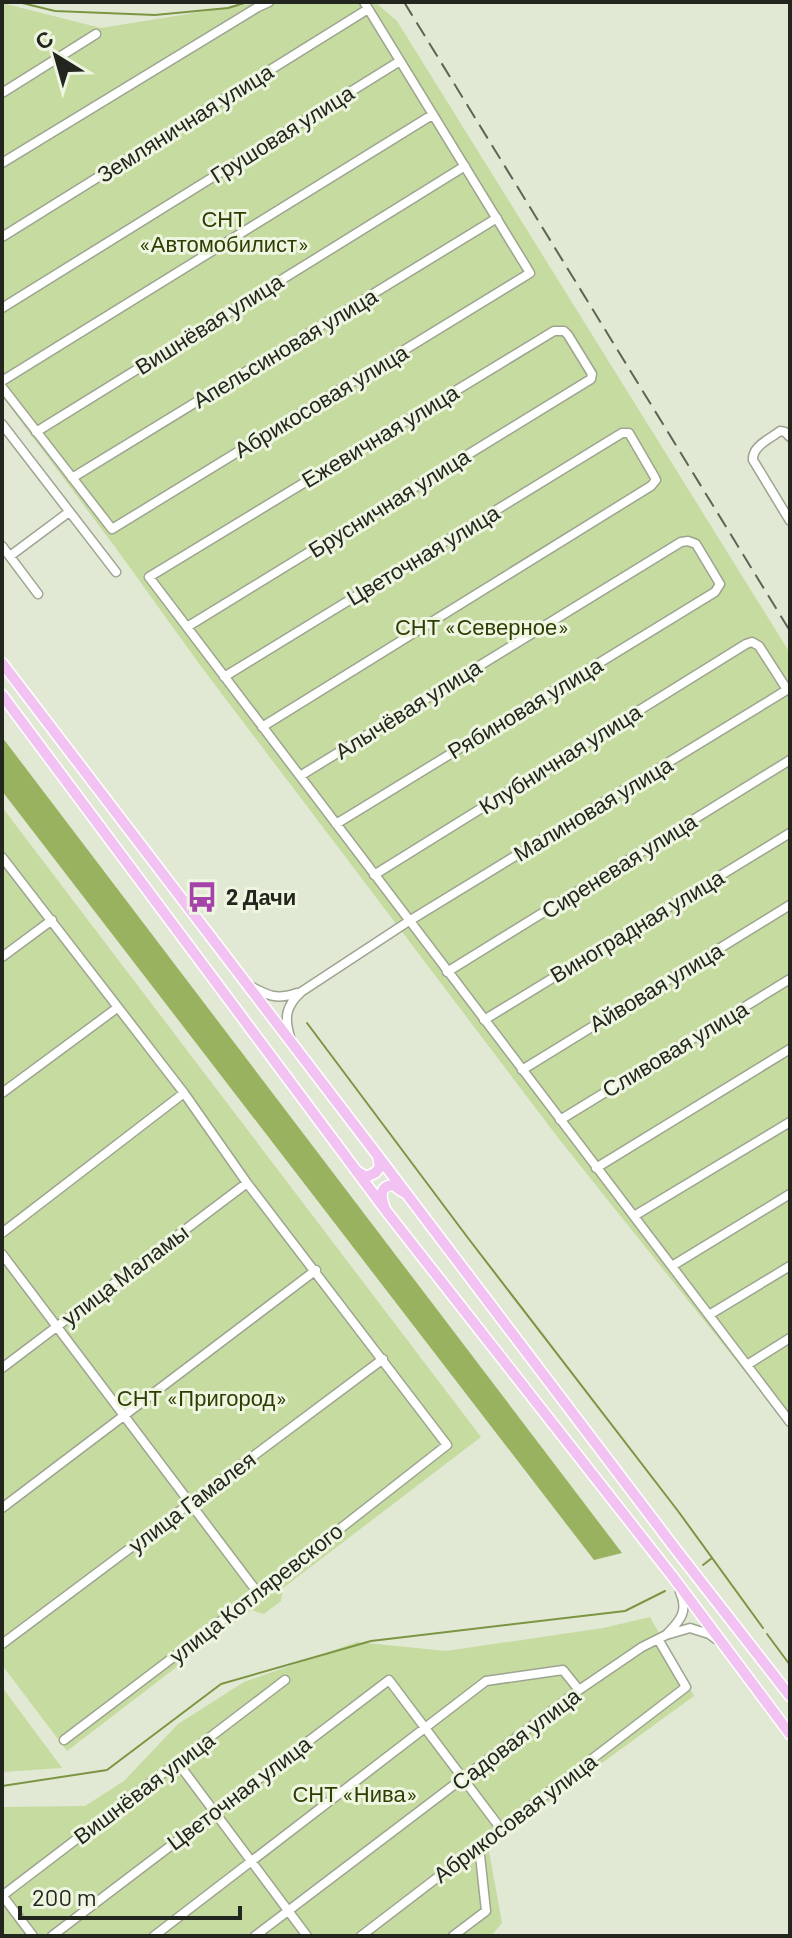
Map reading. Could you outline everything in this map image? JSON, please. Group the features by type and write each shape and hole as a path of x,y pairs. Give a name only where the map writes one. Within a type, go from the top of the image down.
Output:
{"main road":[{"path":"2,663 790,1696"},
{"path":"2,695 387,1212 673,1577 790,1734"},
{"path":"356,1171 366,1177 375,1173 380,1167 378,1156"},
{"path":"387,1212 381,1197 385,1188 393,1185 408,1195"}],"street":[{"path":"2,163 269,2"},
{"path":"366,6 497,218"},
{"name":"Земляничная улица","path":"2,237 366,6"},
{"path":"2,93 96,34"},
{"name":"Грушовая улица","path":"2,308 400,61"},
{"path":"2,381 432,115"},
{"name":"Вишнёвая улица","path":"36,432 465,166"},
{"name":"Абрикосовая улица","path":"72,478 112,529 530,273 497,218"},
{"name":"Апельсиновая улица","path":"72,478 497,218"},
{"name":"Ежевичная улица","path":"187,627 149,577 554,331 564,331 568,335 592,374 591,379"},
{"name":"Брусничная улица","path":"187,627 591,379"},
{"path":"2,387 72,478"},
{"path":"2,424 116,572"},
{"path":"787,434 780,431 755,449 752,455 790,521"},
{"name":"Цветочная улица","path":"224,677 622,433 629,433 656,480 651,486 262,727"},
{"path":"781,507 790,501"},
{"path":"10,556 69,512"},
{"name":"Рябиновая улица","path":"336,824 715,592 720,584 696,544 681,542"},
{"name":"Алычёвая улица","path":"300,776 681,542"},
{"path":"2,546 38,594"},
{"path":"187,627 596,1168 788,1416"},
{"name":"Клубничная улица","path":"374,875 746,644 752,642 759,646 784,684 785,691 777,696"},
{"name":"Малиновая улица","path":"301,992 409,921 777,696"},
{"name":"Сиреневая улица","path":"447,972 790,760"},
{"name":"Виноградная улица","path":"484,1020 790,833"},
{"path":"2,857 383,1359"},
{"name":"Айвовая улица","path":"522,1070 790,905"},
{"path":"2,957 52,920"},
{"name":"Сливовая улица","path":"560,1120 790,979"},
{"path":"247,985 271,997 301,992"},
{"path":"292,1043 287,1012 301,992"},
{"path":"2,1093 117,1008"},
{"path":"596,1168 790,1049"},
{"path":"2,1233 184,1093"},
{"path":"634,1216 790,1122"},
{"name":"улица Маламы","path":"2,1368 247,1183"},
{"path":"672,1266 790,1194"},
{"path":"2,1254 258,1593"},
{"path":"709,1315 790,1266"},
{"path":"2,1508 316,1270"},
{"path":"747,1365 790,1338"},
{"name":"улица Котляревского","path":"64,1740 447,1445 383,1359"},
{"name":"улица Гамалея","path":"2,1644 383,1359"},
{"path":"662,1637 682,1618 685,1608 673,1577"},
{"path":"662,1637 690,1628 709,1634 727,1648"},
{"name":"Абрикосовая улица","path":"361,1936 686,1687 662,1637"},
{"name":"Садовая улица","path":"255,1936 579,1690 662,1637"},
{"path":"154,1936 486,1681 563,1670 579,1690"},
{"name":"Вишнёвая улица","path":"2,1895 285,1680"},
{"name":"Цветочная улица","path":"52,1936 389,1680 425,1728"},
{"path":"425,1728 501,1829"},
{"path":"178,1763 307,1936"},
{"path":"453,1936 486,1911 479,1846"},
{"path":"2,1895 33,1936"}],"green space":[{"name":"СНТ «Северное»","path":"263,2 375,2 397,21 790,653 790,1428 559,1139 200,665 2,396 2,3 101,28"},
{"path":"2,737 622,1553 594,1560 2,791"},
{"name":"СНТ «Пригород»","path":"2,807 481,1437 283,1588 281,1601 264,1614 251,1610 67,1751 2,1665"},
{"name":"СНТ «Нива»","path":"650,1617 694,1696 488,1846 502,1923 491,1936 2,1936 2,1807 85,1806 124,1781 178,1724 244,1682 357,1642 446,1651 603,1628"},
{"path":"2,1687 62,1768 2,1772"}],"waterway":[{"path":"18,2 55,11 155,15 228,8 248,2"},
{"path":"307,1023 678,1511 763,1628"},
{"path":"703,1565 712,1558"},
{"path":"2,1786 107,1770 221,1684 371,1641 625,1611 665,1591"},
{"path":"767,1634 790,1665"}],"railway":[{"path":"404,2 790,631"}],"place":[{"name":"2 Дачи","path":"202,897"}],"park label":[{"name":"СНТ «Автомобилист»","path":"224,232"}]}
